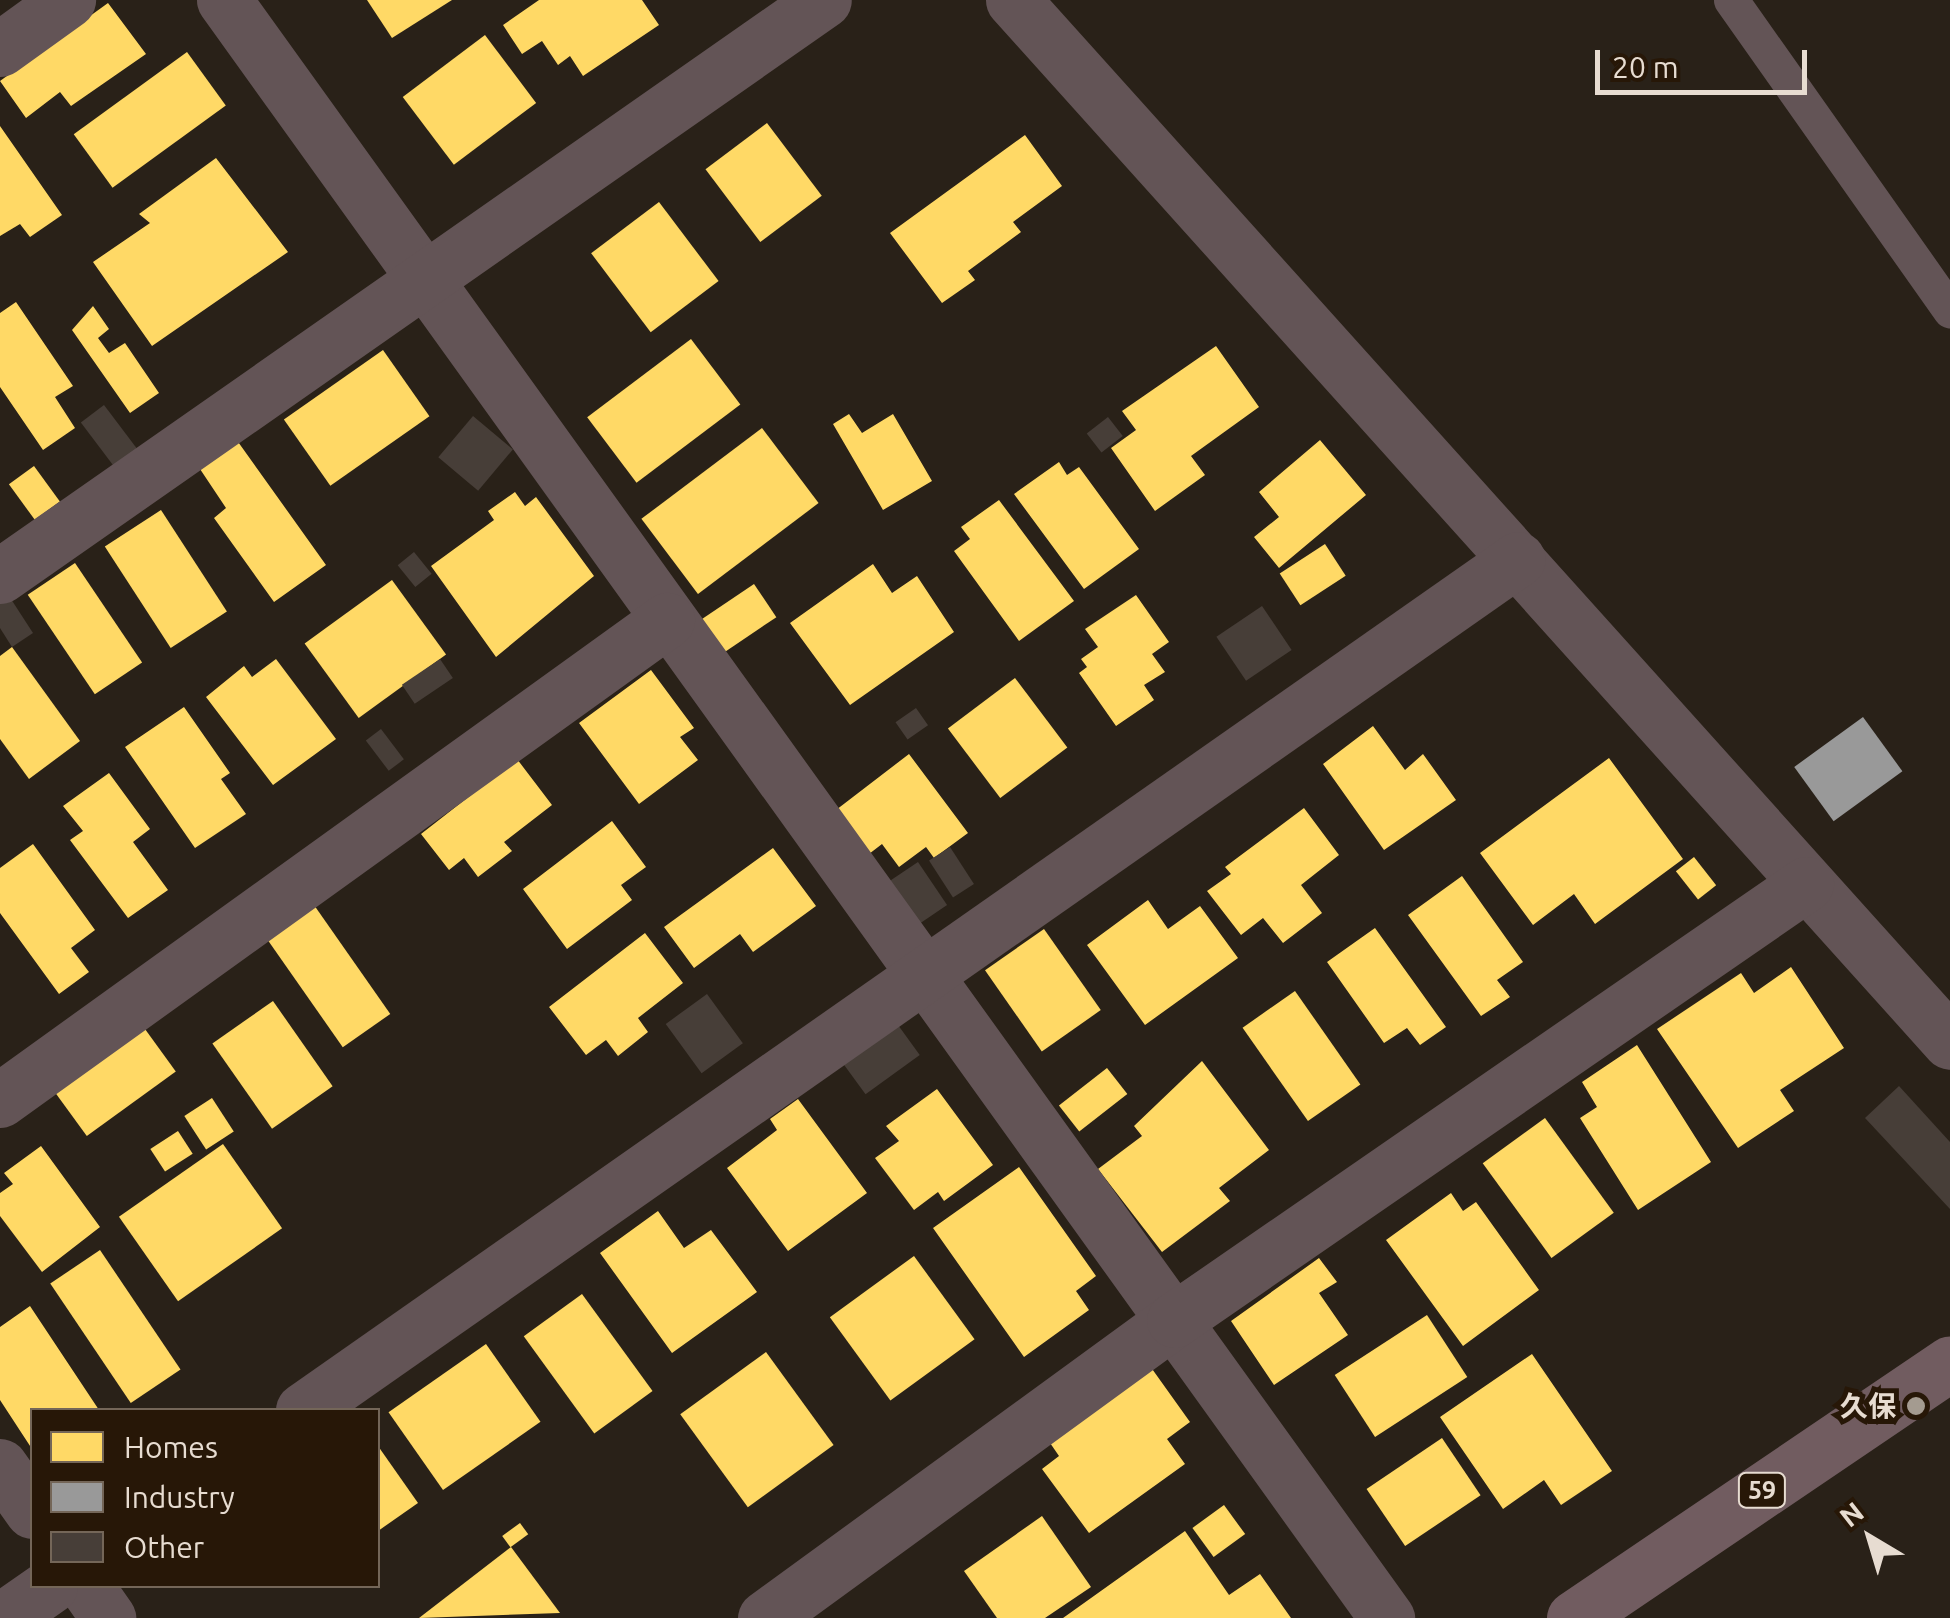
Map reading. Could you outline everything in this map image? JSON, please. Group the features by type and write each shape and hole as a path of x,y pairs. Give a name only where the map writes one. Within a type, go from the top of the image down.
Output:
{"main road":[{"name":"59","path":"1574,1618 1950,1363"}],"street":[{"path":"0,49 68,0"},
{"path":"224,0 668,620 930,976 1387,1618"},
{"path":"0,576 824,0"},
{"path":"1013,0 1950,1042"},
{"path":"306,1408 930,976 1518,559"},
{"path":"0,1100 668,620"},
{"path":"765,1618 1174,1320 1806,884"},
{"path":"0,1466 30,1508"},
{"path":"4,1618 47,1588"},
{"path":"87,1588 108,1618"}],"lane":[{"path":"1731,0 1950,311"}],"building: Homes":[{"path":"367,0 452,0 392,38"},
{"path":"539,0 642,0 659,25 583,76 570,56 558,65 542,41 522,54 503,25"},
{"path":"108,3 146,54 71,106 60,92 26,118 0,81"},
{"path":"485,35 536,103 454,165 403,97"},
{"path":"187,52 226,105 113,188 74,134"},
{"path":"767,123 822,196 760,242 706,169"},
{"path":"0,126 62,215 30,237 20,224 0,236"},
{"path":"1025,135 1062,186 1013,222 1021,232 968,271 975,280 942,303 890,233"},
{"path":"216,158 288,252 152,346 93,262 150,223 139,214"},
{"path":"659,202 719,281 651,332 591,253"},
{"path":"16,302 73,386 55,397 75,428 43,450 0,387 0,313"},
{"path":"93,306 109,329 98,338 109,353 125,343 159,393 130,413 72,330"},
{"path":"691,339 740,404 637,483 587,417"},
{"path":"1216,346 1259,407 1191,456 1205,475 1155,511 1111,448 1136,430 1122,411"},
{"path":"383,350 429,416 330,486 284,419"},
{"path":"849,414 862,433 893,414 932,481 883,510 833,424"},
{"path":"762,428 819,503 698,594 641,519"},
{"path":"236,439 326,565 274,602 214,518 226,508 198,466"},
{"path":"1320,440 1366,495 1279,568 1254,537 1279,517 1259,492"},
{"path":"1059,462 1067,475 1079,467 1139,549 1084,589 1014,494"},
{"path":"34,466 60,502 35,520 9,484"},
{"path":"515,492 525,506 536,497 594,576 496,657 431,566 494,520 488,511"},
{"path":"999,500 1074,601 1019,641 954,551 970,539 961,527"},
{"path":"161,510 227,611 171,648 105,546"},
{"path":"1325,544 1346,576 1300,605 1280,573"},
{"path":"75,563 142,662 95,694 28,595"},
{"path":"873,564 892,593 917,576 954,632 850,705 790,623"},
{"path":"392,580 446,654 359,718 305,643"},
{"path":"754,584 776,617 723,653 701,620"},
{"path":"1136,595 1169,642 1152,654 1165,672 1144,685 1154,700 1116,726 1079,673 1087,667 1081,659 1098,647 1085,629"},
{"path":"12,647 80,741 29,779 0,739 0,656"},
{"path":"276,659 336,739 273,785 206,697 244,666 252,677"},
{"path":"651,670 694,728 680,737 698,760 639,804 579,723"},
{"path":"1015,678 1067,747 1000,798 948,729"},
{"path":"184,707 230,773 221,779 246,814 195,848 125,747"},
{"path":"1373,726 1405,770 1423,754 1456,800 1384,850 1323,764"},
{"path":"909,754 968,833 934,858 926,847 899,867 882,844 869,854 836,810"},
{"path":"1609,758 1683,859 1595,924 1574,894 1533,925 1480,853"},
{"path":"517,759 552,805 504,842 512,851 478,877 464,858 449,870 421,834"},
{"path":"109,773 150,829 133,842 168,890 128,918 70,840 83,831 63,806"},
{"path":"1304,808 1339,855 1301,885 1322,913 1283,943 1263,918 1241,935 1207,891 1231,874 1225,867"},
{"path":"612,821 646,867 621,885 632,900 567,949 523,889"},
{"path":"33,844 95,930 71,948 89,972 59,994 0,913 0,868"},
{"path":"773,848 816,906 753,952 740,934 694,968 664,927"},
{"path":"1694,857 1716,885 1698,900 1676,871"},
{"path":"1462,876 1523,962 1497,980 1510,997 1481,1016 1408,915"},
{"path":"1148,900 1168,929 1200,906 1238,958 1145,1025 1087,945"},
{"path":"314,905 390,1014 343,1047 266,938"},
{"path":"1375,928 1446,1027 1420,1045 1407,1028 1384,1043 1327,962"},
{"path":"1044,929 1101,1010 1042,1051 985,970"},
{"path":"645,933 683,983 638,1018 648,1032 618,1056 606,1040 586,1055 549,1007"},
{"path":"1791,967 1844,1048 1780,1090 1794,1111 1738,1148 1657,1029 1741,973 1754,993"},
{"path":"1295,991 1360,1084 1308,1121 1243,1028"},
{"path":"273,1001 333,1086 272,1129 212,1043"},
{"path":"137,1018 176,1071 87,1136 48,1083"},
{"path":"1637,1045 1711,1162 1638,1210 1580,1118 1597,1107 1582,1082"},
{"path":"1202,1061 1269,1150 1219,1188 1230,1201 1162,1252 1098,1169 1142,1136 1134,1126"},
{"path":"1107,1068 1127,1094 1079,1132 1059,1106"},
{"path":"937,1089 993,1165 944,1201 938,1192 914,1210 875,1158 899,1141 886,1126"},
{"path":"212,1098 234,1132 206,1150 184,1116"},
{"path":"798,1099 867,1193 788,1251 727,1168 777,1130 770,1119"},
{"path":"1545,1118 1614,1213 1551,1258 1483,1163"},
{"path":"178,1131 193,1154 165,1172 150,1149"},
{"path":"223,1144 282,1228 178,1301 119,1217"},
{"path":"41,1146 100,1227 42,1272 0,1216 0,1193 13,1184 4,1173"},
{"path":"1019,1167 1096,1276 1076,1291 1089,1310 1024,1357 933,1228"},
{"path":"1451,1193 1463,1211 1476,1202 1539,1290 1463,1346 1386,1240"},
{"path":"658,1211 684,1248 711,1230 757,1292 672,1353 600,1253"},
{"path":"100,1250 181,1369 131,1403 50,1284"},
{"path":"914,1256 975,1339 890,1400 830,1317"},
{"path":"1319,1258 1337,1282 1319,1293 1348,1335 1274,1385 1231,1321"},
{"path":"582,1294 653,1391 594,1433 524,1336"},
{"path":"30,1306 98,1408 30,1408 30,1446 0,1400 0,1327"},
{"path":"1427,1315 1467,1377 1375,1437 1335,1375"},
{"path":"486,1344 540,1422 443,1490 389,1412"},
{"path":"766,1352 834,1445 748,1507 680,1414"},
{"path":"1532,1354 1612,1471 1561,1505 1544,1480 1503,1509 1440,1417"},
{"path":"1150,1366 1190,1422 1167,1439 1185,1464 1089,1533 1042,1469 1059,1456 1048,1440"},
{"path":"1442,1438 1481,1495 1405,1546 1367,1489"},
{"path":"380,1449 418,1503 380,1530"},
{"path":"1224,1505 1245,1534 1214,1557 1192,1528"},
{"path":"1042,1516 1091,1587 1045,1618 997,1618 964,1571"},
{"path":"520,1523 528,1534 510,1547 502,1536"},
{"path":"1185,1531 1229,1595 1260,1574 1291,1618 1063,1618"},
{"path":"511,1547 560,1613 419,1618"}],"building: Industry":[{"path":"1863,717 1902,771 1834,821 1794,767"}],"building: Other":[{"path":"104,405 140,452 116,470 81,422"},
{"path":"473,416 513,449 478,491 438,457"},
{"path":"1108,417 1123,436 1101,453 1087,434"},
{"path":"414,552 432,574 415,587 398,565"},
{"path":"9,596 33,633 12,647 0,628 0,601"},
{"path":"1262,606 1292,650 1246,681 1216,637"},
{"path":"440,659 453,678 415,704 402,685"},
{"path":"916,708 928,725 908,740 896,722"},
{"path":"381,729 404,759 389,771 366,740"},
{"path":"950,847 974,884 953,898 929,861"},
{"path":"918,862 947,905 914,927 885,884"},
{"path":"707,994 743,1043 702,1073 666,1024"},
{"path":"898,1025 920,1055 866,1094 844,1064"},
{"path":"1899,1086 1950,1142 1950,1209 1865,1118"}],"place":[{"name":"久保","path":"1916,1406"}]}
